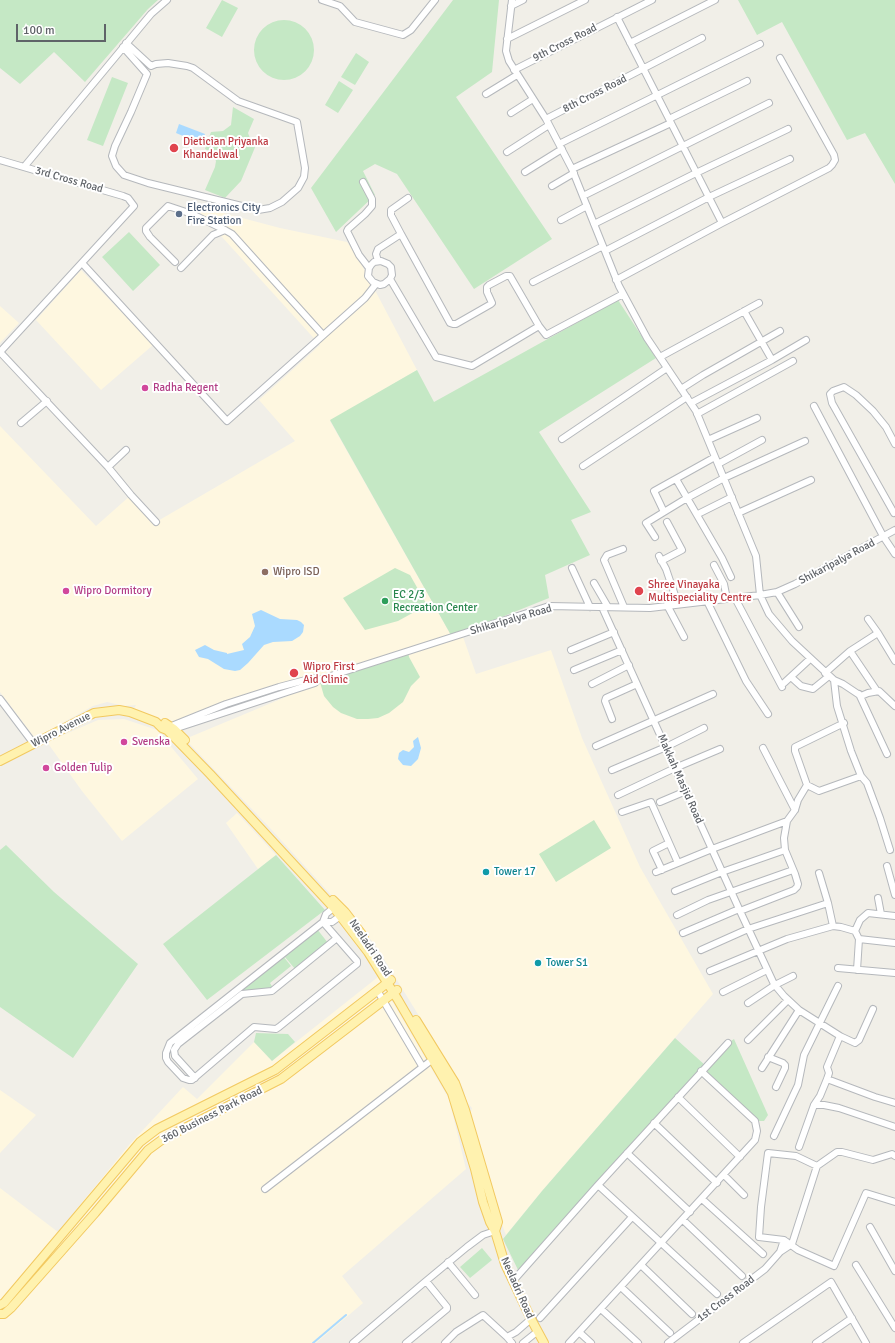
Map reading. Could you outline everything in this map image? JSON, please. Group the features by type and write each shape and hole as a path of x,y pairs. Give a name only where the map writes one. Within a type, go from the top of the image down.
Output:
{"main road":[{"name":"Wipro Avenue","path":"0,761 94,713 119,710 130,712 156,722 162,728 169,729"},
{"name":"Neeladri Road","path":"169,729 336,906 390,981 455,1083 465,1110 480,1173"},
{"name":"360 Business Park Road","path":"1,1307 140,1142 157,1129 275,1070 390,981"},
{"name":"Neeladri Road","path":"396,991 452,1093 498,1222 495,1231 505,1264 544,1343"},
{"name":"360 Business Park Road","path":"0,1314 4,1314 11,1308 95,1213 148,1150 163,1139 281,1079 396,991"}],"street":[{"path":"24,167 151,14 167,0"},
{"path":"322,0 340,6 355,22 403,35 411,30 435,0"},
{"path":"523,0 512,3 506,51 508,61 548,122 573,171 616,280 623,294 647,338 697,414 756,556 760,595 770,614 780,628 810,659 834,680 861,696 876,691"},
{"path":"507,39 585,0"},
{"name":"9th Cross Road","path":"486,94 516,72 617,17 652,0"},
{"path":"630,43 715,0"},
{"path":"617,17 722,223"},
{"name":"8th Cross Road","path":"507,152 548,122 702,38"},
{"path":"525,172 560,146 656,94 760,44"},
{"path":"125,45 151,66 168,62 193,68 238,101 297,122 305,168 298,188 282,202 270,208 258,210 148,183 124,175 116,166 112,156 147,74 125,45"},
{"path":"616,280 829,168 834,160 834,155 780,58"},
{"path":"552,186 573,171 748,81"},
{"path":"511,113 533,100"},
{"path":"583,196 769,103"},
{"path":"594,224 696,173 788,130"},
{"path":"533,282 790,159"},
{"name":"3rd Cross Road","path":"0,160 123,196 128,198 133,203 134,206 82,263"},
{"path":"363,182 372,199 372,206 348,229 347,232 358,255 369,268"},
{"path":"408,198 391,210 391,215 450,323 456,324 492,304 487,292 487,287 508,276 512,278 539,326 546,335 623,294"},
{"path":"175,262 146,231 146,228 168,206 192,214 225,230 237,240 323,335"},
{"path":"561,220 587,206"},
{"path":"181,268 213,235 225,230"},
{"path":"378,261 376,254 378,248 401,234"},
{"path":"378,261 388,264 392,271 390,279 384,284 376,284 368,276 369,268 378,261"},
{"path":"156,522 108,467 0,352 82,263 227,421 365,298 376,284"},
{"path":"390,279 436,357 472,366 539,326"},
{"path":"660,357 758,303"},
{"path":"744,311 772,360"},
{"path":"681,389 702,375 780,331"},
{"path":"691,403 772,360 806,340"},
{"path":"697,414 793,360"},
{"path":"562,439 667,368"},
{"path":"895,444 886,426 856,395 844,387 833,391 830,394 832,403 894,513 895,512"},
{"path":"583,466 687,397"},
{"path":"21,423 47,401"},
{"path":"814,406 883,536 895,554"},
{"path":"708,440 757,418"},
{"path":"718,464 762,440"},
{"path":"655,537 646,523 724,478 805,441"},
{"path":"108,467 126,450"},
{"path":"664,512 654,491 715,457"},
{"path":"676,478 722,558 731,577"},
{"path":"738,514 811,480"},
{"path":"700,513 732,497"},
{"path":"668,522 682,550 660,559 666,569 678,604"},
{"name":"Shikaripalya Road","path":"169,729 549,606 650,608 777,592 795,584 883,536 894,532"},
{"path":"623,549 607,555 604,560 624,607"},
{"path":"714,565 724,584 727,599"},
{"path":"572,568 590,607"},
{"name":"Makkah Masjid Road","path":"594,583 614,632 675,768 739,910 775,985 799,1010 840,1036 855,1043 859,1040 873,1009"},
{"path":"777,592 799,627"},
{"path":"735,598 783,685 810,659"},
{"path":"706,601 746,681 768,714"},
{"path":"668,605 684,638"},
{"path":"868,619 895,660"},
{"path":"571,650 614,632"},
{"path":"791,677 801,686 813,689 850,651 878,633"},
{"path":"574,670 622,650"},
{"path":"850,651 876,691 895,706"},
{"path":"592,684 629,665"},
{"path":"834,680 837,706 844,723 852,752 861,776 867,784 890,850"},
{"path":"612,719 605,701 606,698 638,684"},
{"path":"596,746 714,694"},
{"path":"859,694 887,754"},
{"path":"0,699 34,744"},
{"path":"844,723 795,747 795,751 807,784 819,791 861,776"},
{"path":"612,770 704,728"},
{"path":"763,748 795,810"},
{"path":"618,795 720,749"},
{"path":"683,933 739,910 794,890 797,887 798,884 785,850 784,838 787,821 795,810 798,800 807,784"},
{"path":"660,802 686,791"},
{"path":"622,812 651,802 678,863"},
{"path":"669,843 653,851 659,871 712,849 787,821"},
{"path":"675,891 722,872 785,850"},
{"path":"887,866 895,895"},
{"path":"677,915 731,891 793,870"},
{"path":"818,873 828,903 833,926"},
{"path":"878,898 881,914"},
{"path":"701,950 748,929 828,903"},
{"path":"323,922 357,961 357,964 276,1029 257,1026 250,1028 195,1078 189,1080 183,1078 168,1062 167,1050 170,1043 323,922 326,914 336,906"},
{"path":"855,931 864,914 868,913 895,916"},
{"path":"323,922 332,922 342,914"},
{"path":"710,971 787,939 833,926 855,931 859,939 858,970"},
{"path":"195,1078 175,1056 174,1050 178,1044 242,994 272,991 337,938"},
{"path":"859,939 895,943"},
{"path":"838,968 895,973"},
{"path":"723,992 767,970"},
{"path":"748,1003 775,985 793,976"},
{"path":"774,1136 798,1085 804,1055 838,986"},
{"path":"377,990 422,1066"},
{"path":"748,1040 788,1000"},
{"path":"762,1068 799,1010"},
{"path":"800,1147 814,1105 820,1096 829,1073 826,1067 840,1036"},
{"path":"513,1281 728,1042"},
{"path":"768,1057 783,1062 786,1068 776,1088"},
{"path":"265,1189 432,1059"},
{"path":"569,1343 755,1140 757,1130 755,1121 701,1071"},
{"path":"827,1079 895,1103"},
{"path":"678,1097 740,1157"},
{"path":"814,1105 839,1108 895,1127"},
{"path":"654,1123 717,1183"},
{"path":"780,1252 792,1244 817,1166 837,1152 873,1160 892,1154 895,1156"},
{"path":"627,1153 690,1212"},
{"path":"817,1166 796,1156 768,1153 761,1207 759,1237 784,1240 792,1244 798,1250 834,1266 866,1193 895,1202"},
{"path":"724,1175 744,1195"},
{"path":"598,1185 717,1294"},
{"path":"702,1199 763,1254"},
{"path":"540,1318 632,1217"},
{"path":"683,1220 742,1276"},
{"path":"870,1227 895,1271"},
{"path":"353,1343 448,1262 483,1236 495,1231"},
{"path":"780,1252 784,1240"},
{"name":"1st Cross Road","path":"668,1343 765,1269 780,1252"},
{"path":"448,1262 475,1295"},
{"path":"641,1265 692,1314"},
{"path":"856,1265 895,1328"},
{"path":"406,1343 447,1309 426,1281"},
{"path":"743,1343 831,1282 866,1343"},
{"path":"620,1288 670,1333"},
{"path":"601,1309 638,1343"},
{"path":"445,1343 456,1332 483,1315 512,1343"},
{"path":"816,1343 852,1318"},
{"path":"507,1337 516,1332 531,1319"},
{"path":"523,1343 538,1331"},
{"path":"579,1332 590,1343"}],"shaded area":[{"path":"193,205 280,228 347,242 358,258 417,370 330,421 452,637 462,634 476,674 551,650 582,738 640,867 713,994 542,1191 506,1235 470,1115 472,1108 467,1102 463,1088 459,1081 376,946 270,828 185,739 288,696 167,730 130,716 136,705 124,706 107,702 93,706 35,738 0,692 0,426 96,526 131,495 156,522 295,441 259,400 320,345"},
{"path":"81,270 153,345 101,390 36,320"},
{"path":"0,306 19,323 0,343"},
{"path":"124,719 157,730 198,779 122,841 82,791 47,742 98,720"},
{"path":"237,813 276,855 258,869 226,823"},
{"path":"378,977 449,1099 466,1169 342,1276 363,1303 316,1343 0,1343 0,1188 58,1232 129,1145 183,1087 197,1099 254,1042 272,1061"},
{"path":"0,1090 36,1115 0,1153"}],"green space":[{"path":"0,0 158,0 148,9 85,82 54,52 20,84 0,68"},
{"path":"222,0 238,8 222,37 206,28"},
{"path":"453,0 499,0 492,72 456,97 552,239 474,289 397,174 375,164 363,171 375,195 336,232 311,188"},
{"path":"738,0 895,0 895,184 865,133 847,140 782,22 757,35"},
{"path":"278,20 290,20 301,25 309,33 314,44 312,62 301,75 290,80 278,80 267,75 259,67 254,56 254,44 259,33 267,25"},
{"path":"356,53 369,62 355,85 341,77"},
{"path":"112,77 128,83 103,146 87,140"},
{"path":"339,81 353,90 338,113 325,105"},
{"path":"233,107 254,119 248,133 251,141 256,145 241,181 225,198 205,190 216,161 211,152 205,149 211,132 223,131 231,125"},
{"path":"129,232 160,265 133,291 102,257"},
{"path":"618,300 656,358 539,432 591,512 571,520 590,555 545,575 549,598 452,637 330,420 417,370 434,402"},
{"name":"EC 2/3 Recreation Center","path":"395,568 410,575 427,605 398,621 365,630 343,598"},
{"path":"408,651 409,657 420,677 411,686 403,702 389,713 378,718 357,719 341,713 333,707 324,696 319,679"},
{"path":"594,820 611,848 556,882 539,854"},
{"path":"6,845 54,892 138,964 73,1058 0,1007 0,850"},
{"path":"276,855 325,910 207,1000 163,944"},
{"path":"317,929 328,943 296,970 284,956"},
{"path":"283,956 291,966 270,983 273,988 240,991"},
{"path":"256,1033 288,1034 295,1042 272,1061 254,1042"},
{"path":"675,1038 706,1066 728,1043 734,1039 768,1115 764,1121 755,1121 701,1071 520,1274 503,1239 542,1191"},
{"path":"482,1248 492,1260 470,1278 460,1267"}],"water":[{"path":"179,124 205,134 202,144 176,133"},
{"path":"261,610 280,619 297,620 301,622 304,625 303,632 292,641 273,642 264,645 240,670 235,671 224,669 208,659 199,657 195,650 205,645 214,650 227,654 244,650 242,644 250,637 255,626 252,614"},
{"path":"418,737 421,748 418,759 411,766 403,765 398,759 399,753 403,750 409,752 414,747 413,741"}],"waterway":[{"path":"313,1343 346,1315"}],"place":[{"name":"Dietician Priyanka Khandelwal","path":"174,148"},
{"name":"Electronics City Fire Station","path":"179,214"},
{"name":"Radha Regent","path":"145,388"},
{"name":"Wipro ISD","path":"265,572"},
{"name":"Wipro Dormitory","path":"66,591"},
{"name":"Shree Vinayaka Multispeciality Centre","path":"639,591"},
{"name":"EC 2/3 Recreation Center","path":"385,601"},
{"name":"Wipro First Aid Clinic","path":"294,673"},
{"name":"Svenska","path":"124,742"},
{"name":"Golden Tulip","path":"46,768"},
{"name":"Tower 17","path":"486,872"},
{"name":"Tower S1","path":"538,963"}]}
